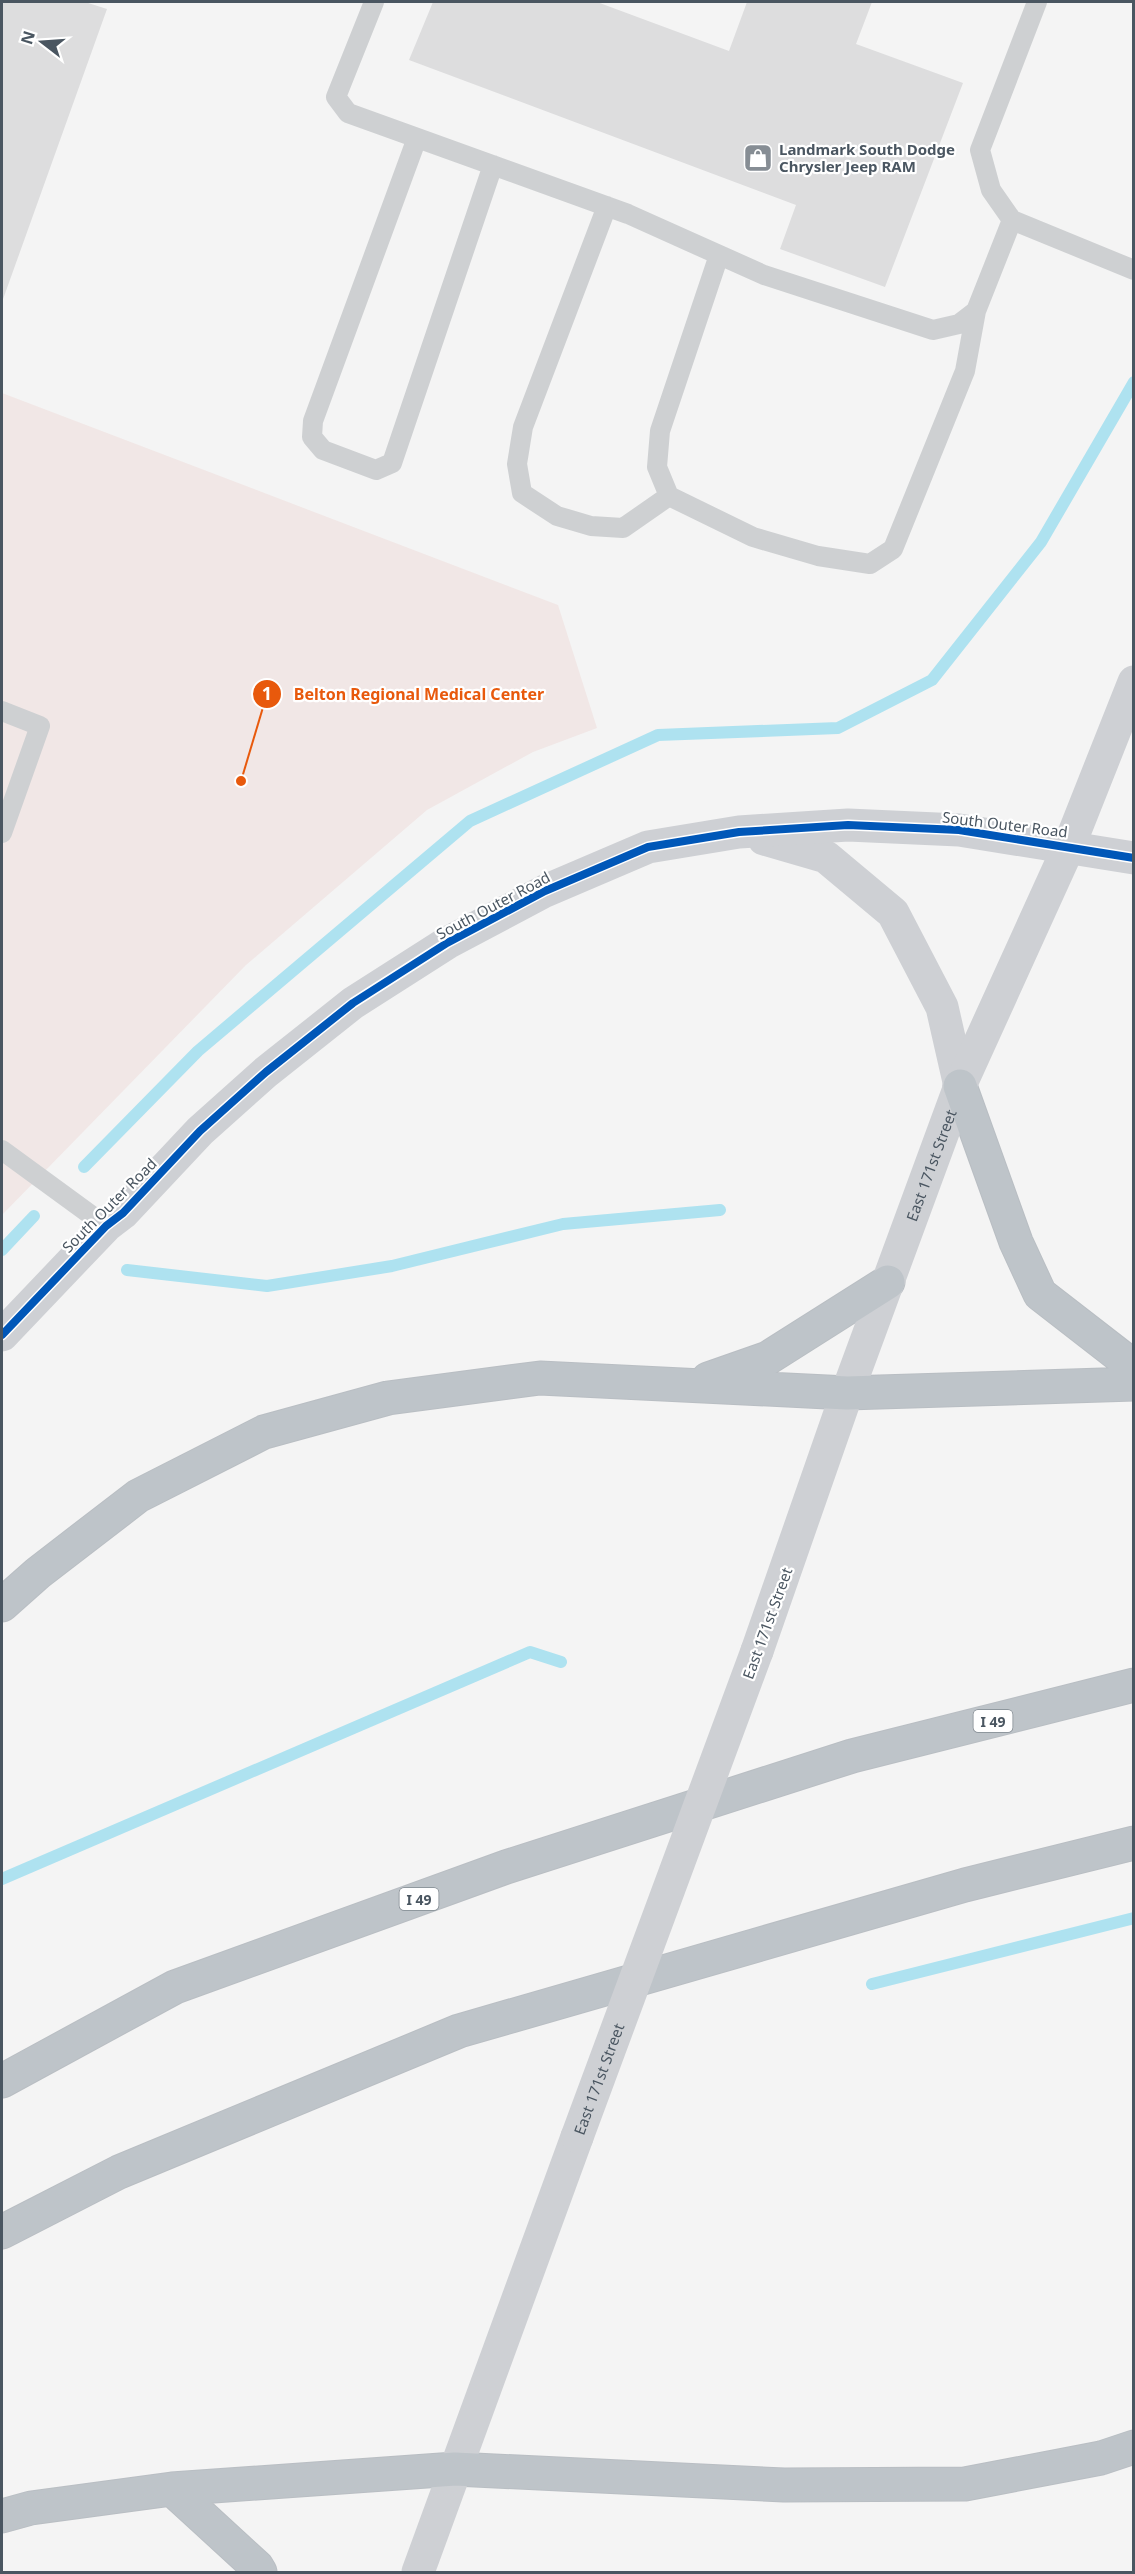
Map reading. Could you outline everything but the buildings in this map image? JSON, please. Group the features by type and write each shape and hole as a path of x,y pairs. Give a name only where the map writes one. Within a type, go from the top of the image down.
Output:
{"highway":[{"path":"960,1086 1016,1242 1040,1294 1134,1367"},
{"path":"693,1385 768,1358 888,1282"},
{"path":"2,1605 38,1573 138,1496 264,1432 388,1398 540,1378 847,1393 1134,1384"},
{"name":"I 49","path":"2,2081 175,1987 506,1867 852,1756 1134,1685"},
{"path":"2,2232 119,2172 459,2031 964,1884 1134,1843"},
{"path":"2,2516 31,2508 172,2489 455,2469 784,2485 965,2484 1101,2458 1134,2447"},
{"path":"172,2489 257,2566 260,2572"}],"main road":[{"name":"East 171st Street","path":"418,2572 757,1651 847,1393 960,1086 1069,846 1134,682"},
{"name":"South Outer Road","path":"2,1335 106,1226 123,1213 200,1131 266,1071 353,1003 447,943 546,891 648,848 739,832 848,825 959,830 1134,858"},
{"path":"739,832 826,857 892,913 942,1007 960,1086"}],"lane":[{"path":"374,2 336,97 348,113 607,206 764,275 933,330 958,324 976,311"},
{"path":"1037,2 980,150 991,190 1012,220 1134,270"},
{"path":"417,138 313,421 312,437 323,450 376,470 392,463 493,165"},
{"path":"607,206 523,427 517,464 522,493 557,516 591,526 623,528 669,496"},
{"path":"719,255 660,431 657,467 669,496 753,537 818,556 870,564 893,549 965,371 976,311 1012,220"},
{"path":"2,711 40,726 2,833"},
{"path":"2,1150 106,1226"}],"shaded area":[{"path":"2,393 558,605 597,728 533,752 427,810 246,965 2,1215"}],"waterway":[{"path":"84,1167 198,1051 470,821 658,735 838,728 932,680 1041,542 1134,382"},
{"path":"127,1270 267,1286 392,1266 563,1224 720,1210"},
{"path":"2,1250 34,1216"},
{"path":"2,1879 530,1652 561,1662"},
{"path":"872,1984 1134,1918"}],"cycle path":[{"path":"2,1335 106,1226 123,1213 200,1131 266,1072 353,1003 447,943 545,891 648,847 739,832 848,825 959,830 1134,858"}],"place":[{"name":"Landmark South Dodge Chrysler Jeep RAM","path":"758,158"},
{"name":"Belton Regional Medical Center","path":"241,781"}]}
